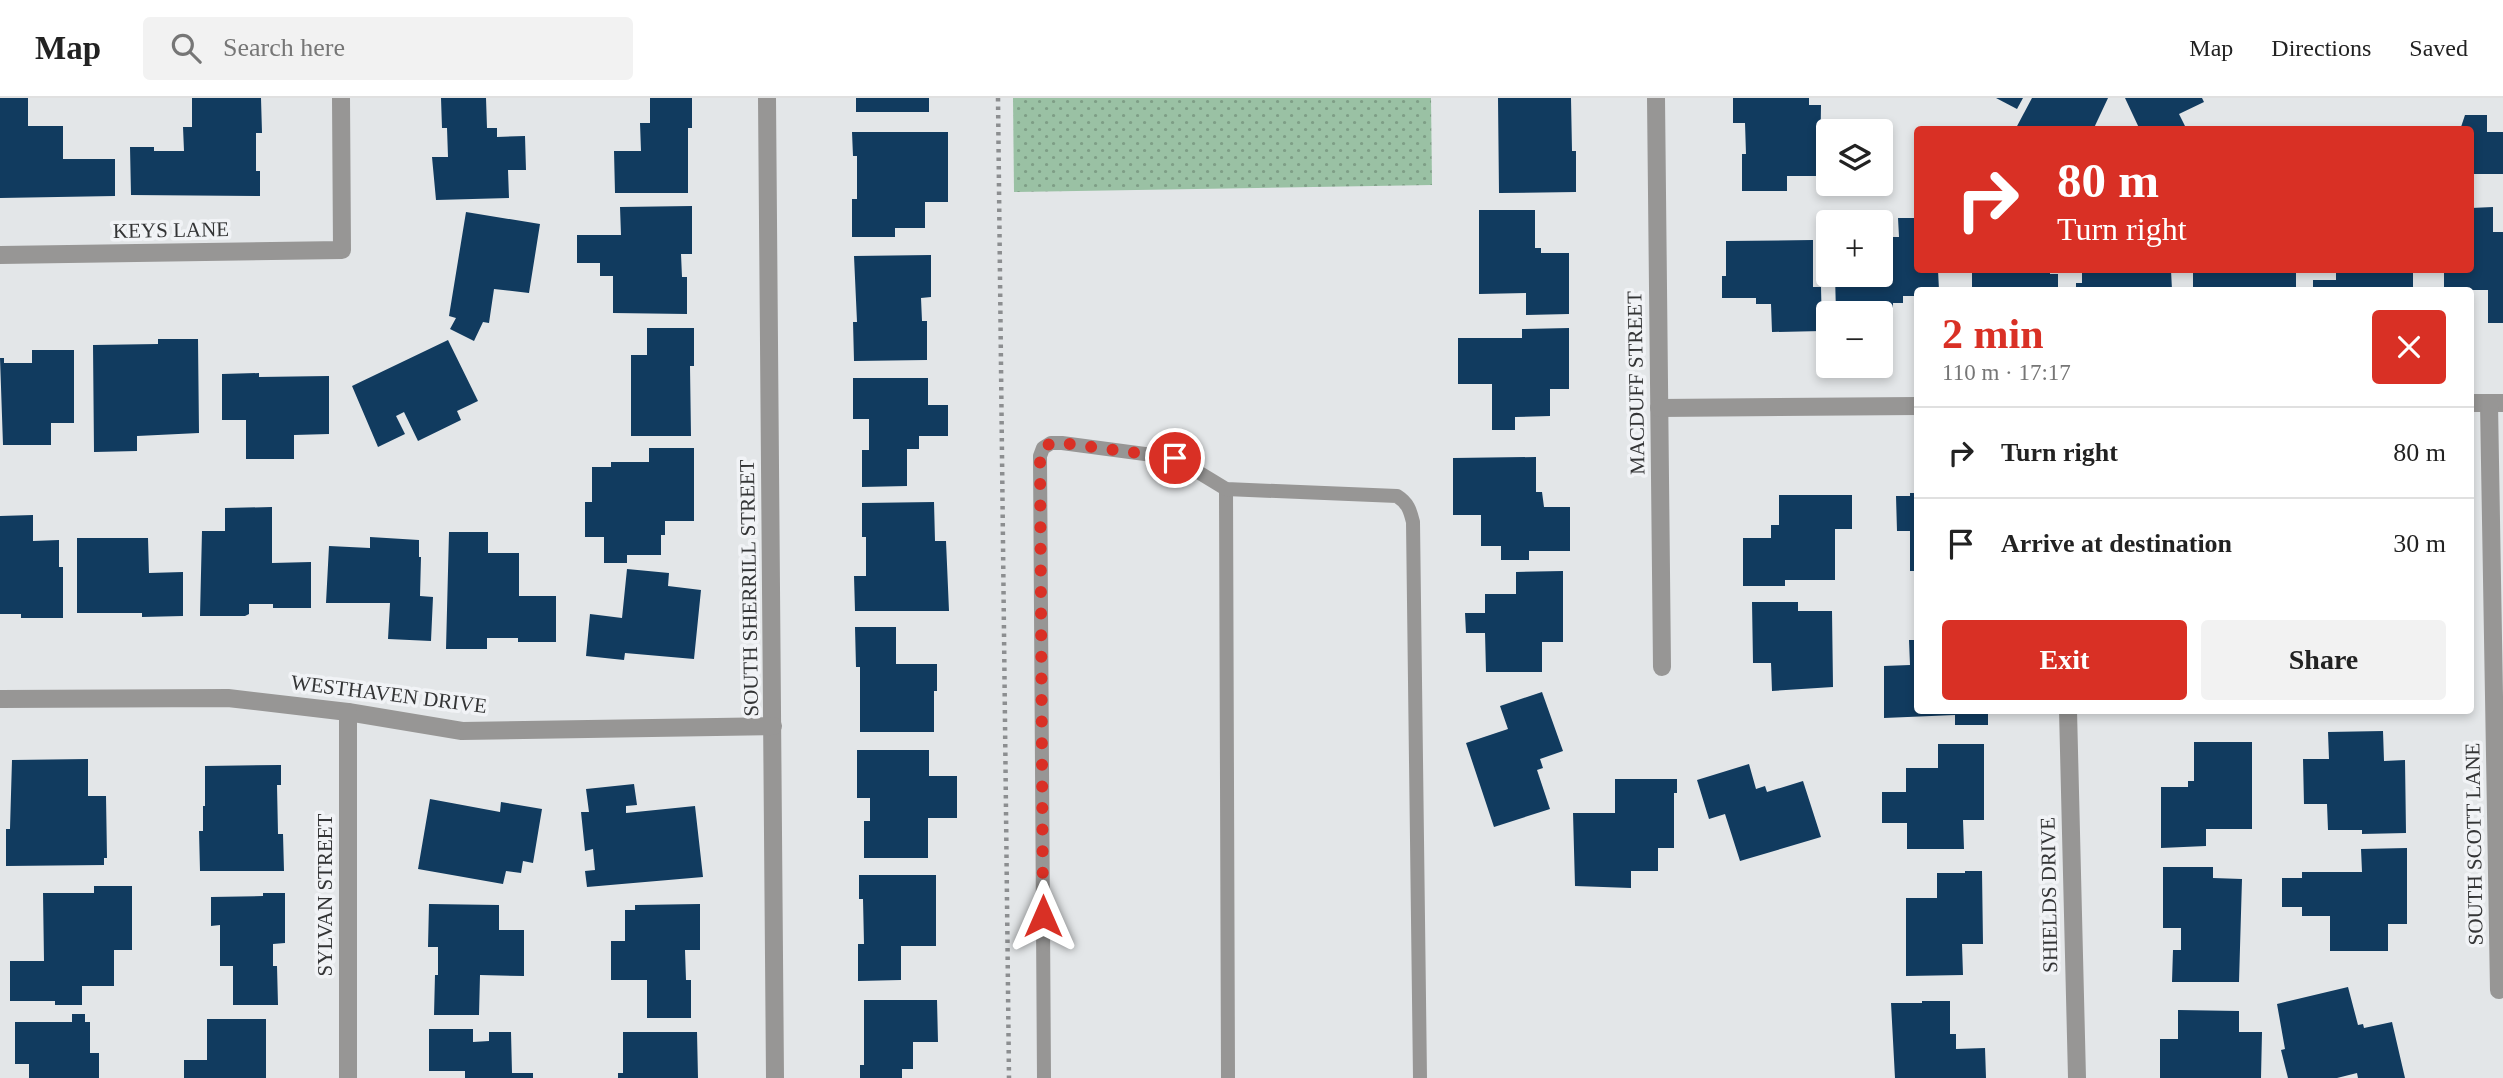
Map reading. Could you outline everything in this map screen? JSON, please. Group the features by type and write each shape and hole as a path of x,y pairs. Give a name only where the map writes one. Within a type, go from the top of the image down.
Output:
{"street":[{"name":"KEYS LANE","path":"0,255 342,250 341,98"},
{"name":"SOUTH SHERRILL STREET","path":"767,98 775,1078"},
{"name":"MACDUFF STREET","path":"1656,98 1662,667"},
{"name":"SOUTH SCOTT LANE","path":"2488,403 2499,990"},
{"path":"1659,408 1914,406"},
{"name":"WESTHAVEN DRIVE","path":"0,699 228,698 348,712 462,731 773,726"},
{"name":"SYLVAN STREET","path":"348,712 348,1078"},
{"name":"SHIELDS DRIVE","path":"2068,714 2077,1078"}],"lane":[{"path":"1044,1078 1040,456 1043,448 1051,443 1160,454 1175,458 1226,488 1397,496 1410,509 1413,522 1420,1078"},
{"path":"1226,488 1228,1078"}],"path":[{"path":"998,98 1009,1078"}],"green space":[{"path":"1013,98 1431,98 1432,185 1014,192"}],"building":[{"path":"0,98 28,98 28,126 63,126 63,159 115,159 115,196 0,198"},
{"path":"192,98 261,98 262,133 256,133 256,171 260,171 260,196 131,195 130,147 154,147 154,151 184,151 183,127 192,127"},
{"path":"441,98 486,98 487,128 497,128 497,137 525,136 526,170 508,170 509,198 436,200 432,157 448,157 447,128 442,128"},
{"path":"650,98 692,98 692,128 688,128 688,193 615,193 614,151 641,151 640,123 650,123"},
{"path":"856,98 929,98 929,112 856,112"},
{"path":"1498,98 1571,98 1572,151 1576,151 1576,192 1499,193"},
{"path":"1733,98 1809,98 1809,105 1821,105 1821,119 1816,119 1816,176 1787,176 1787,191 1742,191 1742,154 1746,154 1745,123 1733,123"},
{"path":"1996,98 2023,98 2017,109"},
{"path":"2032,98 2108,98 2095,126 2017,126"},
{"path":"2125,98 2202,98 2204,102 2179,114 2185,126 2138,126"},
{"path":"2465,115 2487,115 2487,132 2503,132 2503,174 2474,174 2474,126 2461,126"},
{"path":"852,132 948,132 948,202 925,202 925,228 895,228 895,237 852,237 852,199 857,199 857,156 853,156"},
{"path":"692,206 692,254 681,254 682,277 687,277 687,314 613,313 613,276 600,276 600,263 577,263 577,235 621,235 620,207"},
{"path":"2493,207 2493,232 2503,232 2503,323 2488,323 2488,290 2444,287 2444,273 2474,273 2474,208"},
{"path":"1479,210 1535,210 1535,248 1541,248 1541,253 1569,253 1569,314 1526,315 1526,293 1479,294"},
{"path":"466,212 540,224 529,293 494,289 489,323 483,322 474,341 450,329 456,318 449,316"},
{"path":"1898,218 1914,218 1914,273 1938,273 1939,287 1914,287 1914,296 1903,296 1903,303 1836,301 1835,287 1893,287 1893,237 1899,237"},
{"path":"1813,240 1813,287 1821,287 1821,301 1816,301 1816,331 1772,332 1771,304 1756,304 1756,298 1722,298 1722,276 1726,276 1726,241"},
{"path":"931,255 931,297 921,298 922,321 927,321 927,360 854,361 853,322 857,322 854,256"},
{"path":"1972,273 2058,274 2058,287 1972,287"},
{"path":"2082,273 2171,273 2172,287 2076,287 2076,283 2082,283"},
{"path":"2193,273 2296,273 2296,287 2193,287"},
{"path":"2336,273 2413,273 2413,287 2313,287 2313,280 2336,280"},
{"path":"647,328 694,328 694,366 690,366 691,436 631,436 631,355 647,355"},
{"path":"1569,328 1569,389 1550,389 1550,416 1515,417 1515,430 1492,430 1492,384 1458,384 1458,338 1522,338 1522,329"},
{"path":"158,339 198,339 199,433 137,436 137,451 94,452 93,345 158,344"},
{"path":"448,340 478,401 457,411 461,420 418,441 404,412 396,416 405,434 378,447 352,386"},
{"path":"32,350 74,350 74,423 51,423 51,445 3,445 0,358 4,358 4,363 32,363"},
{"path":"259,373 259,377 329,376 329,434 294,435 294,459 246,459 246,420 222,420 222,374"},
{"path":"853,378 928,378 928,405 948,405 948,436 919,436 919,449 907,449 907,486 862,487 862,450 869,450 869,419 853,419"},
{"path":"649,448 694,448 694,521 665,521 665,535 661,535 661,555 627,555 627,563 604,563 604,537 585,537 585,502 592,502 592,467 611,467 611,462 649,462"},
{"path":"1536,457 1536,492 1542,492 1544,507 1570,507 1570,551 1529,551 1529,560 1501,560 1501,546 1481,546 1481,515 1453,515 1453,458"},
{"path":"1910,493 1914,493 1914,571 1910,571 1910,531 1897,531 1896,496 1910,496"},
{"path":"1779,495 1852,495 1852,529 1835,529 1835,580 1785,580 1785,586 1743,586 1743,538 1771,538 1771,525 1779,525"},
{"path":"934,502 935,541 946,541 949,611 855,611 854,576 866,576 866,537 862,537 862,503"},
{"path":"272,507 272,563 311,562 311,608 273,608 273,604 249,604 249,614 245,616 200,616 202,531 225,531 225,508"},
{"path":"33,515 33,541 59,540 59,567 63,567 63,618 21,618 21,614 0,614 0,516"},
{"path":"449,532 488,532 488,553 519,553 519,596 556,596 556,642 518,642 518,638 487,638 487,649 446,649"},
{"path":"370,537 419,540 420,596 433,597 431,641 388,639 390,603 326,603 329,546 370,548"},
{"path":"77,538 148,538 149,573 183,572 183,616 142,617 142,613 77,613"},
{"path":"627,569 669,573 668,586 701,590 694,659 625,653 624,660 586,656 590,614 622,618"},
{"path":"1563,571 1563,642 1542,642 1542,672 1486,672 1485,633 1466,633 1465,613 1485,613 1485,594 1516,594 1516,572"},
{"path":"1752,602 1798,602 1798,611 1832,611 1833,687 1772,691 1771,663 1753,663"},
{"path":"855,627 896,627 896,664 937,664 934,732 860,732 860,667 856,667"},
{"path":"1909,640 1914,640 1914,714 1988,714 1988,725 1955,725 1955,715 1884,718 1884,666 1910,665"},
{"path":"1542,692 1563,751 1540,759 1543,768 1537,770 1550,809 1494,827 1466,743 1508,729 1500,706"},
{"path":"2383,731 2384,761 2405,760 2406,833 2362,834 2362,830 2328,830 2327,804 2304,804 2303,759 2329,759 2328,732"},
{"path":"2194,742 2252,742 2252,829 2206,829 2206,846 2161,848 2161,787 2188,787 2188,781 2194,781"},
{"path":"1938,744 1984,744 1984,820 1963,820 1964,849 1907,849 1907,823 1882,823 1882,792 1906,792 1906,768 1938,768"},
{"path":"857,750 929,750 929,776 957,776 957,818 928,818 928,858 864,858 864,821 870,821 870,798 857,798"},
{"path":"88,759 88,796 106,796 107,858 104,858 104,865 6,866 12,760"},
{"path":"1749,764 1756,789 1765,786 1767,792 1803,781 1821,837 1740,861 1725,814 1709,819 1697,780"},
{"path":"281,765 281,785 277,785 278,834 283,834 284,871 200,871 199,831 203,831 205,766"},
{"path":"1615,779 1677,779 1677,793 1674,793 1674,848 1658,848 1658,871 1631,871 1631,888 1575,886 1573,813 1615,813"},
{"path":"634,784 637,805 626,806 626,813 695,806 703,877 587,887 585,871 595,870 593,849 585,851 581,812 589,812 586,789"},
{"path":"430,799 500,812 501,802 542,809 533,863 523,861 521,873 506,871 503,884 418,869"},
{"path":"2407,848 2407,924 2388,924 2388,951 2330,951 2330,916 2302,916 2302,907 2282,907 2282,878 2302,878 2302,872 2362,872 2361,849"},
{"path":"2163,867 2213,867 2213,878 2242,879 2239,982 2172,982 2173,950 2181,950 2181,928 2163,928"},
{"path":"1982,871 1983,944 1962,944 1963,975 1906,976 1906,898 1937,898 1937,873"},
{"path":"859,875 936,875 936,946 901,946 901,980 858,981 858,944 864,944 863,899 859,899"},
{"path":"94,886 132,886 132,950 114,950 114,986 82,986 82,1005 55,1005 55,1001 10,1001 10,961 44,961 43,893 94,893"},
{"path":"263,893 285,893 285,943 273,944 273,966 277,966 278,1005 233,1005 233,966 220,966 220,925 211,926 211,897 263,896"},
{"path":"429,904 499,905 499,930 524,930 524,976 480,975 479,1015 434,1015 438,947 428,947"},
{"path":"700,904 700,950 685,950 686,980 691,980 691,1018 647,1018 647,980 611,980 611,941 625,941 625,910 635,910 635,905"},
{"path":"2348,987 2358,1025 2363,1024 2364,1028 2392,1022 2405,1078 2358,1078 2357,1073 2337,1078 2288,1078 2281,1050 2285,1049 2277,1004"},
{"path":"864,1000 937,1000 938,1042 913,1042 913,1069 902,1069 902,1078 860,1078 860,1065 864,1065"},
{"path":"1950,1001 1950,1034 1956,1034 1956,1049 1985,1048 1986,1078 1895,1078 1891,1003"},
{"path":"2178,1010 2239,1011 2239,1032 2262,1032 2261,1078 2160,1078 2160,1039 2178,1039"},
{"path":"72,1014 85,1014 85,1022 90,1022 90,1053 99,1053 99,1078 29,1078 29,1064 15,1064 15,1022 72,1022"},
{"path":"207,1019 266,1019 266,1078 184,1078 184,1060 207,1060"},
{"path":"429,1029 473,1029 473,1042 489,1041 489,1032 511,1032 512,1073 533,1073 533,1078 465,1078 465,1071 429,1071"},
{"path":"623,1032 697,1032 698,1078 618,1078 618,1073 623,1073"}],"route":[{"path":"1043,916 1040,456 1043,448 1051,443 1062,443 1175,458"}]}
